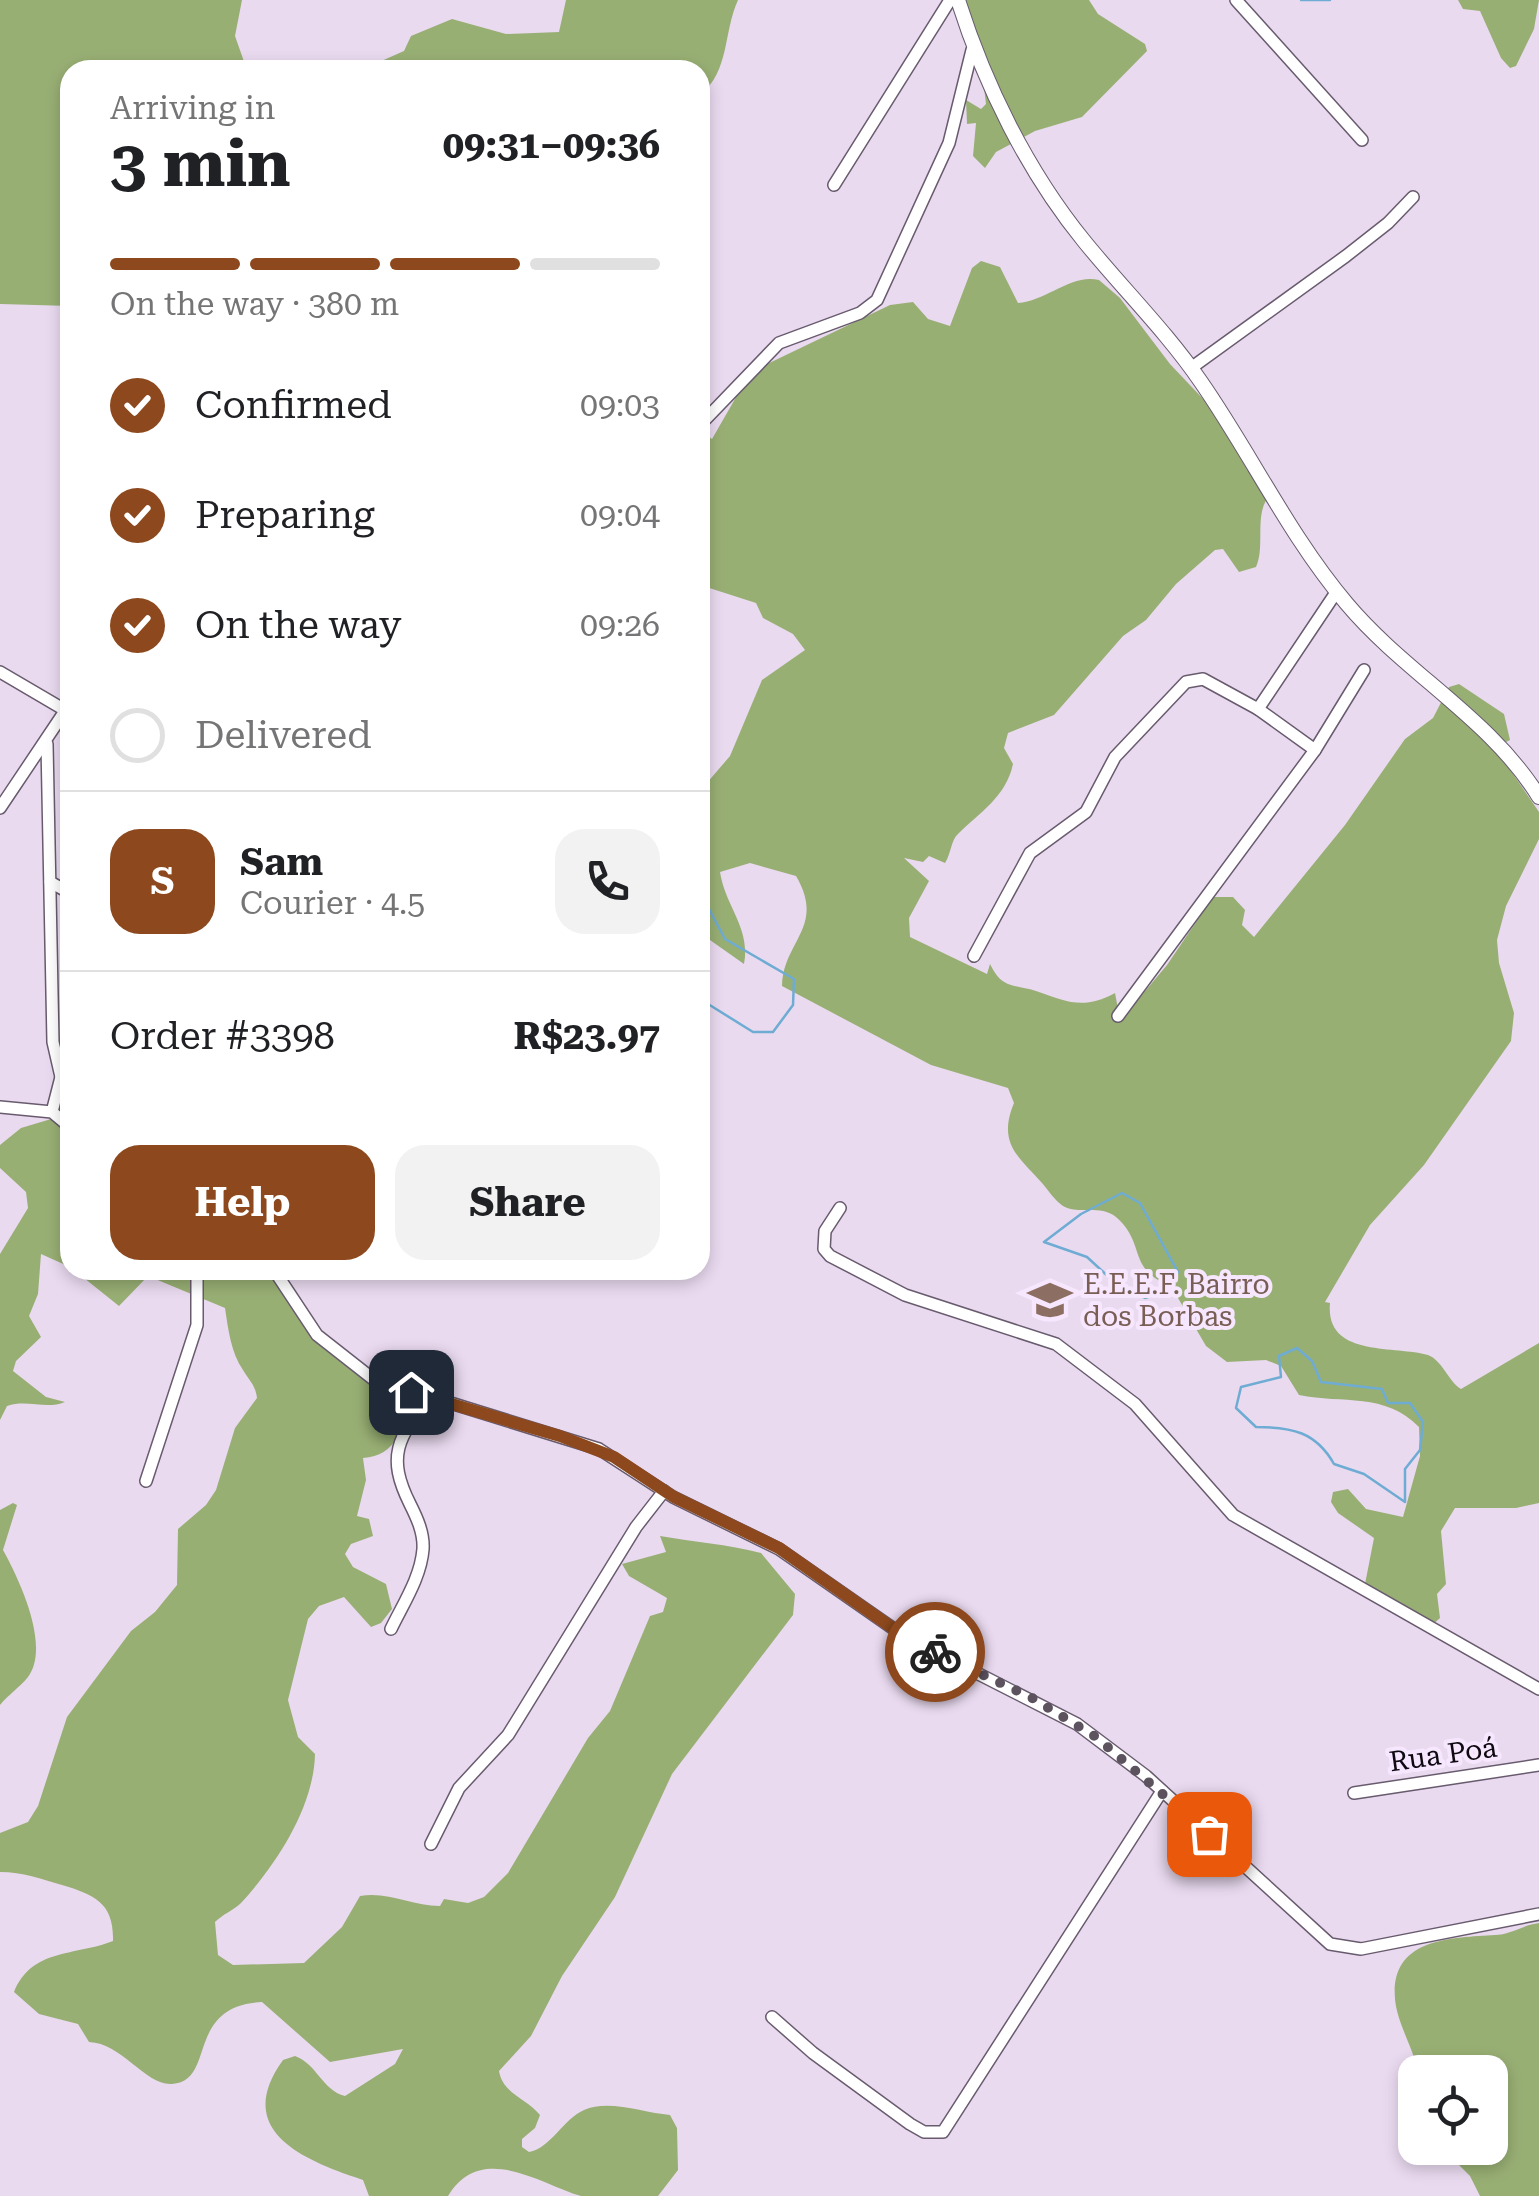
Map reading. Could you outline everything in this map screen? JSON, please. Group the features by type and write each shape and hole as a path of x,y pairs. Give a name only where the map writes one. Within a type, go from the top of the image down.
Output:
{"street":[{"path":"954,0 972,50 1039,173 1081,237 1190,368 1337,592 1408,668 1498,742 1539,798"},
{"path":"834,184 954,0"},
{"path":"1236,0 1362,140"},
{"path":"710,415 779,344 860,313 877,300 949,144 972,50"},
{"path":"1190,368 1346,256 1413,197"},
{"path":"1258,709 1337,592"},
{"path":"1118,1016 1315,750 1364,670"},
{"path":"0,671 60,707"},
{"path":"974,956 1023,862 1093,805 1107,767 1186,682 1213,683 1315,750"},
{"path":"0,808 60,724"},
{"path":"47,744 53,1042 60,1064"},
{"path":"50,882 60,888"},
{"path":"52,1112 60,1092"},
{"path":"0,1107 52,1112 60,1118"},
{"path":"840,1208 825,1231 824,1248 830,1256 905,1295 1056,1344 1135,1404 1233,1515 1539,1689"},
{"path":"146,1482 197,1325 197,1280"},
{"path":"281,1280 330,1348 373,1378 581,1442 614,1457 664,1491 779,1548 904,1636 1060,1714 1096,1737 1162,1791 1330,1944 1361,1949 1539,1914"},
{"path":"390,1629 413,1584 424,1546 416,1514 398,1477 397,1450 429,1398"},
{"path":"430,1844 460,1788 508,1735 636,1527 664,1491"},
{"name":"Rua Poá","path":"1354,1793 1539,1765"},
{"path":"772,2017 813,2053 910,2124 924,2132 943,2132 1162,1791"}],"green space":[{"path":"0,0 242,0 235,36 243,60 60,60 60,306 0,304"},
{"path":"566,0 738,0 721,63 710,85 710,60 384,60 404,51 411,36 452,19 506,34 559,32"},
{"path":"959,0 1089,0 1098,14 1145,44 1147,51 1082,117 1035,131 996,152 985,168 973,156 976,123 967,124 966,100 981,109 986,104 980,54"},
{"path":"1458,0 1539,0 1534,29 1516,66 1510,68 1501,58 1480,11 1463,9"},
{"path":"981,261 1000,267 1018,303 1079,280 1099,280 1120,298 1170,364 1225,422 1247,470 1259,476 1265,473 1277,489 1269,496 1261,515 1256,567 1239,572 1223,549 1215,550 1176,584 1146,620 1123,636 1054,715 1008,733 1004,748 1013,764 1010,776 991,803 956,837 945,863 929,856 923,862 904,858 929,881 909,918 910,937 987,974 990,964 999,978 1009,984 1066,1001 1085,1003 1115,993 1119,1014 1125,1015 1167,965 1213,897 1233,897 1245,910 1242,925 1254,937 1345,825 1405,739 1433,718 1449,687 1459,684 1504,714 1510,740 1500,745 1507,765 1539,812 1539,839 1506,906 1497,940 1499,963 1514,1013 1511,1041 1424,1165 1370,1225 1325,1302 1330,1303 1331,1321 1350,1341 1428,1355 1461,1389 1539,1343 1539,1503 1516,1508 1455,1508 1441,1531 1446,1584 1437,1594 1440,1618 1430,1627 1425,1627 1413,1611 1387,1605 1365,1584 1374,1538 1338,1513 1331,1502 1333,1492 1348,1489 1366,1509 1403,1517 1420,1456 1419,1427 1392,1408 1378,1404 1299,1395 1281,1366 1266,1360 1227,1362 1206,1346 1171,1286 1148,1272 1116,1217 1103,1211 1063,1206 1019,1157 1009,1139 1009,1117 1014,1103 1008,1088 931,1065 782,986 807,908 796,876 750,863 720,872 744,939 744,964 710,940 710,779 730,756 762,680 805,650 793,634 763,618 756,603 710,588 710,438 739,392 761,367 890,305 913,302 928,319 950,326 972,268"},
{"path":"51,1119 60,1125 60,1263 41,1254 38,1294 29,1316 41,1337 16,1361 13,1371 46,1397 65,1402 7,1406 0,1420 0,1254 28,1208 26,1192 0,1168 0,1145 21,1128"},
{"path":"86,1280 144,1280 119,1306"},
{"path":"158,1280 275,1280 311,1329 357,1368 412,1399 397,1439 384,1452 363,1458 366,1480 357,1516 369,1519 373,1536 351,1544 345,1554 353,1567 386,1584 392,1609 381,1623 371,1627 344,1597 319,1606 308,1619 288,1700 298,1737 315,1754 313,1774 300,1814 280,1853 241,1903 215,1922 218,1955 233,1965 304,1963 342,1927 360,1896 380,1895 440,1906 444,1899 468,1903 484,1897 508,1873 588,1738 610,1711 650,1616 663,1612 667,1598 629,1576 622,1564 666,1552 660,1536 761,1553 795,1594 793,1615 672,1774 615,1897 562,1976 531,2036 499,2071 510,2091 540,2115 535,2128 522,2139 522,2147 529,2152 544,2145 577,2114 594,2107 615,2106 670,2115 677,2128 678,2170 658,2196 581,2196 530,2176 494,2169 477,2171 448,2196 369,2196 363,2180 319,2163 282,2140 270,2125 266,2106 269,2085 283,2060 295,2056 345,2096 395,2064 403,2049 330,2062 262,2002 238,2007 221,2016 186,2080 162,2083 112,2049 89,2042 78,2024 39,2014 14,1992 22,1978 43,1960 113,1941 106,1909 93,1897 32,1876 0,1872 0,1833 28,1822 38,1806 67,1717 131,1631 155,1612 177,1585 178,1529 206,1505 216,1490 235,1428 257,1398 236,1356 225,1308"},
{"path":"13,1503 17,1505 3,1550 30,1613 36,1648 28,1677 0,1705 0,1510"},
{"path":"1539,1923 1539,2196 1480,2196 1459,2165 1508,2165 1508,2055 1414,2055 1396,2008 1396,1979 1402,1964 1413,1953 1442,1940 1500,1935"}],"waterway":[{"path":"1301,0 1330,0"},
{"path":"710,911 725,939 794,979 793,1005 773,1032 753,1032 710,1005"},
{"path":"1122,1193 1140,1203 1178,1272 1163,1292 1145,1298 1112,1280 1087,1257 1044,1242 1081,1214 1122,1193"},
{"path":"1297,1348 1312,1361 1321,1382 1382,1389 1388,1403 1410,1403 1423,1422 1420,1450 1405,1469 1405,1502 1364,1474 1334,1464 1311,1438 1292,1430 1256,1427 1236,1408 1241,1387 1281,1377 1279,1356 1297,1348"}],"way so far":[{"path":"935,1652 1032,1698 1096,1737 1209,1834"}],"place":[{"name":"E.E.E.F. Bairro dos Borbas","path":"1050,1300"}],"route":[{"path":"411,1392 581,1442 614,1457 674,1497 779,1548 904,1636 935,1652"}]}
